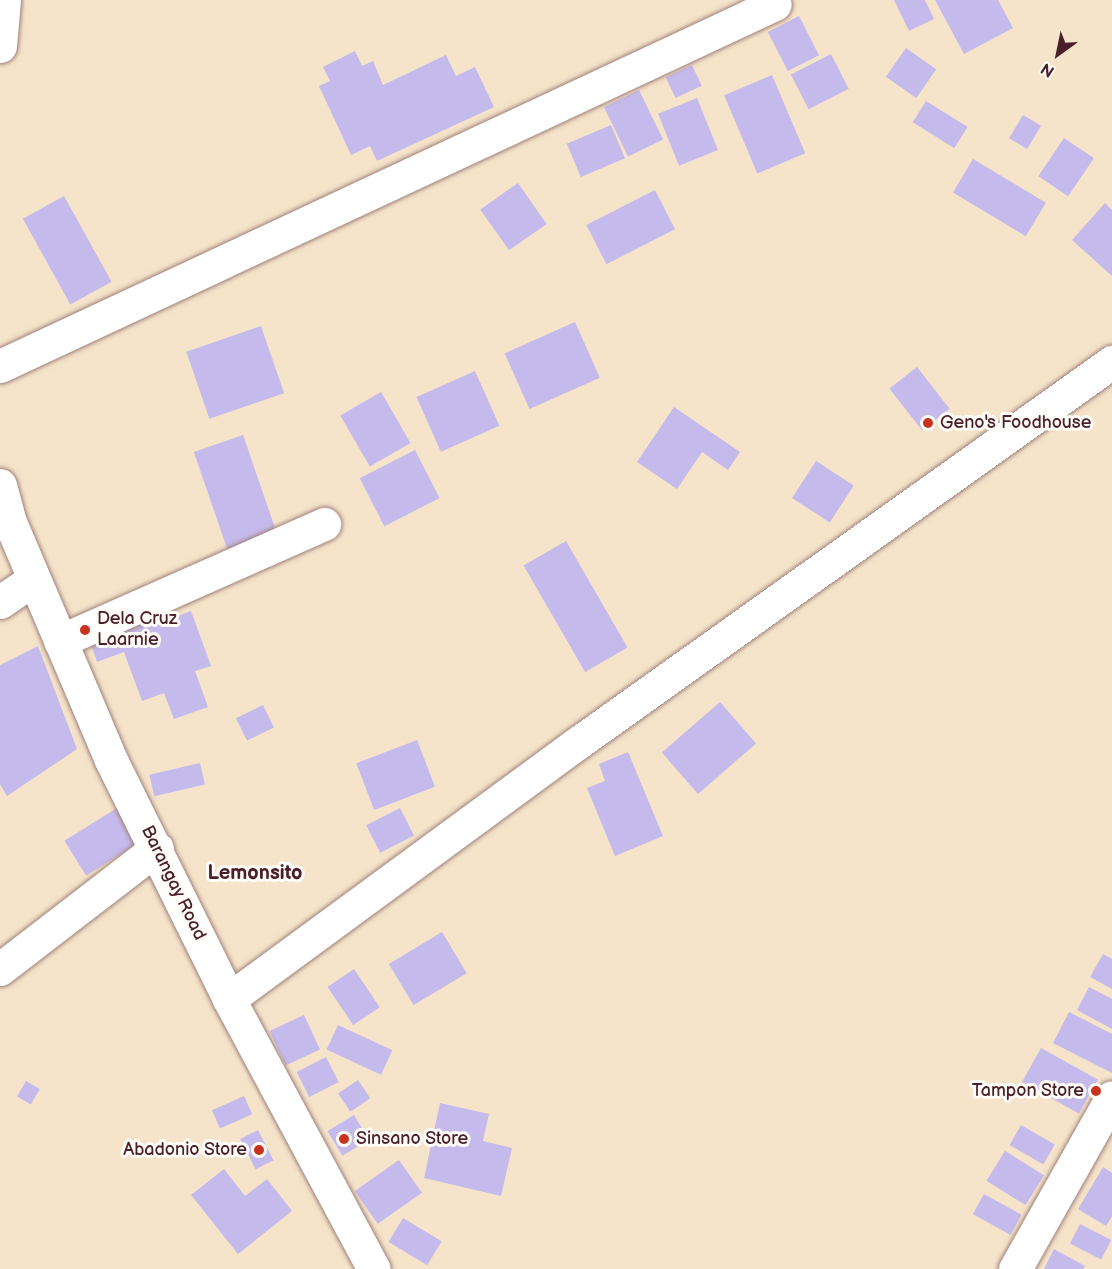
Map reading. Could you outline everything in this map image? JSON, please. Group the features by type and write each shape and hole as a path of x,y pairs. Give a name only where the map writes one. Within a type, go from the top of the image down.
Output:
{"street":[{"path":"0,46 4,0"},
{"path":"0,366 775,3"},
{"path":"229,999 589,735 1112,362"},
{"name":"Barangay Road","path":"0,485 33,580 111,760 157,848 229,999 374,1269"},
{"path":"60,641 324,524"},
{"path":"0,602 33,580"},
{"path":"0,969 157,848"},
{"path":"1015,1269 1101,1144 1112,1096"}],"building":[{"path":"894,0 925,0 934,19 909,31"},
{"path":"935,0 998,0 1013,28 964,54"},
{"path":"799,16 819,55 788,71 768,32"},
{"path":"906,48 936,69 916,98 886,77"},
{"path":"355,51 362,66 373,61 383,85 446,55 456,76 475,67 494,107 377,161 370,146 351,155 319,86 330,81 323,67"},
{"path":"831,54 849,89 809,109 791,74"},
{"path":"692,65 702,86 675,98 666,77"},
{"path":"772,75 805,153 757,174 724,95"},
{"path":"639,90 663,139 628,157 604,107"},
{"path":"697,98 718,150 679,166 658,114"},
{"path":"926,101 968,127 954,148 913,122"},
{"path":"1023,115 1041,126 1027,149 1009,138"},
{"path":"611,125 625,158 581,177 567,144"},
{"path":"1064,138 1094,158 1068,196 1038,176"},
{"path":"973,159 1046,203 1026,236 953,192"},
{"path":"518,183 547,224 509,250 480,209"},
{"path":"655,190 675,229 606,264 586,225"},
{"path":"64,196 112,282 70,304 23,219"},
{"path":"1105,203 1112,210 1112,276 1072,240"},
{"path":"575,322 600,378 529,409 505,353"},
{"path":"261,326 284,393 209,419 186,352"},
{"path":"917,367 950,409 922,430 889,389"},
{"path":"475,371 499,426 441,452 417,397"},
{"path":"381,392 411,443 370,467 340,416"},
{"path":"674,407 740,452 728,470 702,452 677,489 637,462"},
{"path":"243,435 277,534 228,551 194,452"},
{"path":"415,450 440,498 384,526 360,478"},
{"path":"816,461 854,486 830,522 792,498"},
{"path":"566,541 628,648 585,672 524,566"},
{"path":"191,611 211,666 195,671 208,707 174,719 164,693 142,701 124,652 97,662 89,638 142,619 145,628"},
{"path":"38,646 77,749 7,796 0,784 0,665"},
{"path":"720,702 756,744 698,794 662,753"},
{"path":"263,705 274,727 247,741 236,718"},
{"path":"417,740 435,787 374,810 356,763"},
{"path":"628,752 663,836 615,856 587,788 605,781 599,764"},
{"path":"200,763 205,784 154,796 149,775"},
{"path":"117,808 139,843 86,876 64,841"},
{"path":"400,808 414,836 380,853 366,825"},
{"path":"442,932 467,973 414,1005 389,964"},
{"path":"1103,954 1112,959 1112,989 1090,977"},
{"path":"354,969 380,1007 353,1025 327,987"},
{"path":"1089,987 1112,999 1112,1029 1077,1010"},
{"path":"1069,1012 1112,1034 1112,1073 1053,1043"},
{"path":"304,1015 320,1049 286,1065 270,1031"},
{"path":"338,1025 392,1050 381,1075 327,1049"},
{"path":"1041,1048 1098,1080 1079,1114 1022,1082"},
{"path":"326,1057 339,1082 309,1097 297,1072"},
{"path":"358,1080 370,1098 350,1112 338,1093"},
{"path":"26,1081 40,1089 31,1105 17,1097"},
{"path":"244,1096 252,1114 220,1129 212,1110"},
{"path":"440,1103 489,1114 483,1141 512,1148 501,1196 424,1178"},
{"path":"354,1115 369,1140 342,1156 327,1131"},
{"path":"1021,1125 1055,1144 1043,1164 1010,1145"},
{"path":"258,1130 273,1160 256,1169 240,1139"},
{"path":"1005,1151 1044,1175 1025,1205 986,1181"},
{"path":"399,1160 422,1193 378,1224 355,1191"},
{"path":"1103,1167 1112,1173 1112,1216 1106,1226 1078,1209"},
{"path":"224,1169 245,1196 267,1179 292,1211 238,1254 191,1195"},
{"path":"984,1194 1022,1215 1010,1235 973,1214"},
{"path":"403,1218 442,1241 427,1265 389,1242"},
{"path":"1080,1224 1111,1240 1101,1259 1070,1244"},
{"path":"1054,1249 1085,1266 1083,1269 1044,1269"}],"place":[{"name":"Geno's Foodhouse","path":"928,423"},
{"name":"Dela Cruz Laarnie","path":"85,630"},
{"name":"Tampon Store","path":"1096,1091"},
{"name":"Sinsano Store","path":"344,1139"},
{"name":"Abadonio Store","path":"259,1150"}],"district":[{"name":"Lemonsito","path":"255,873"}]}
